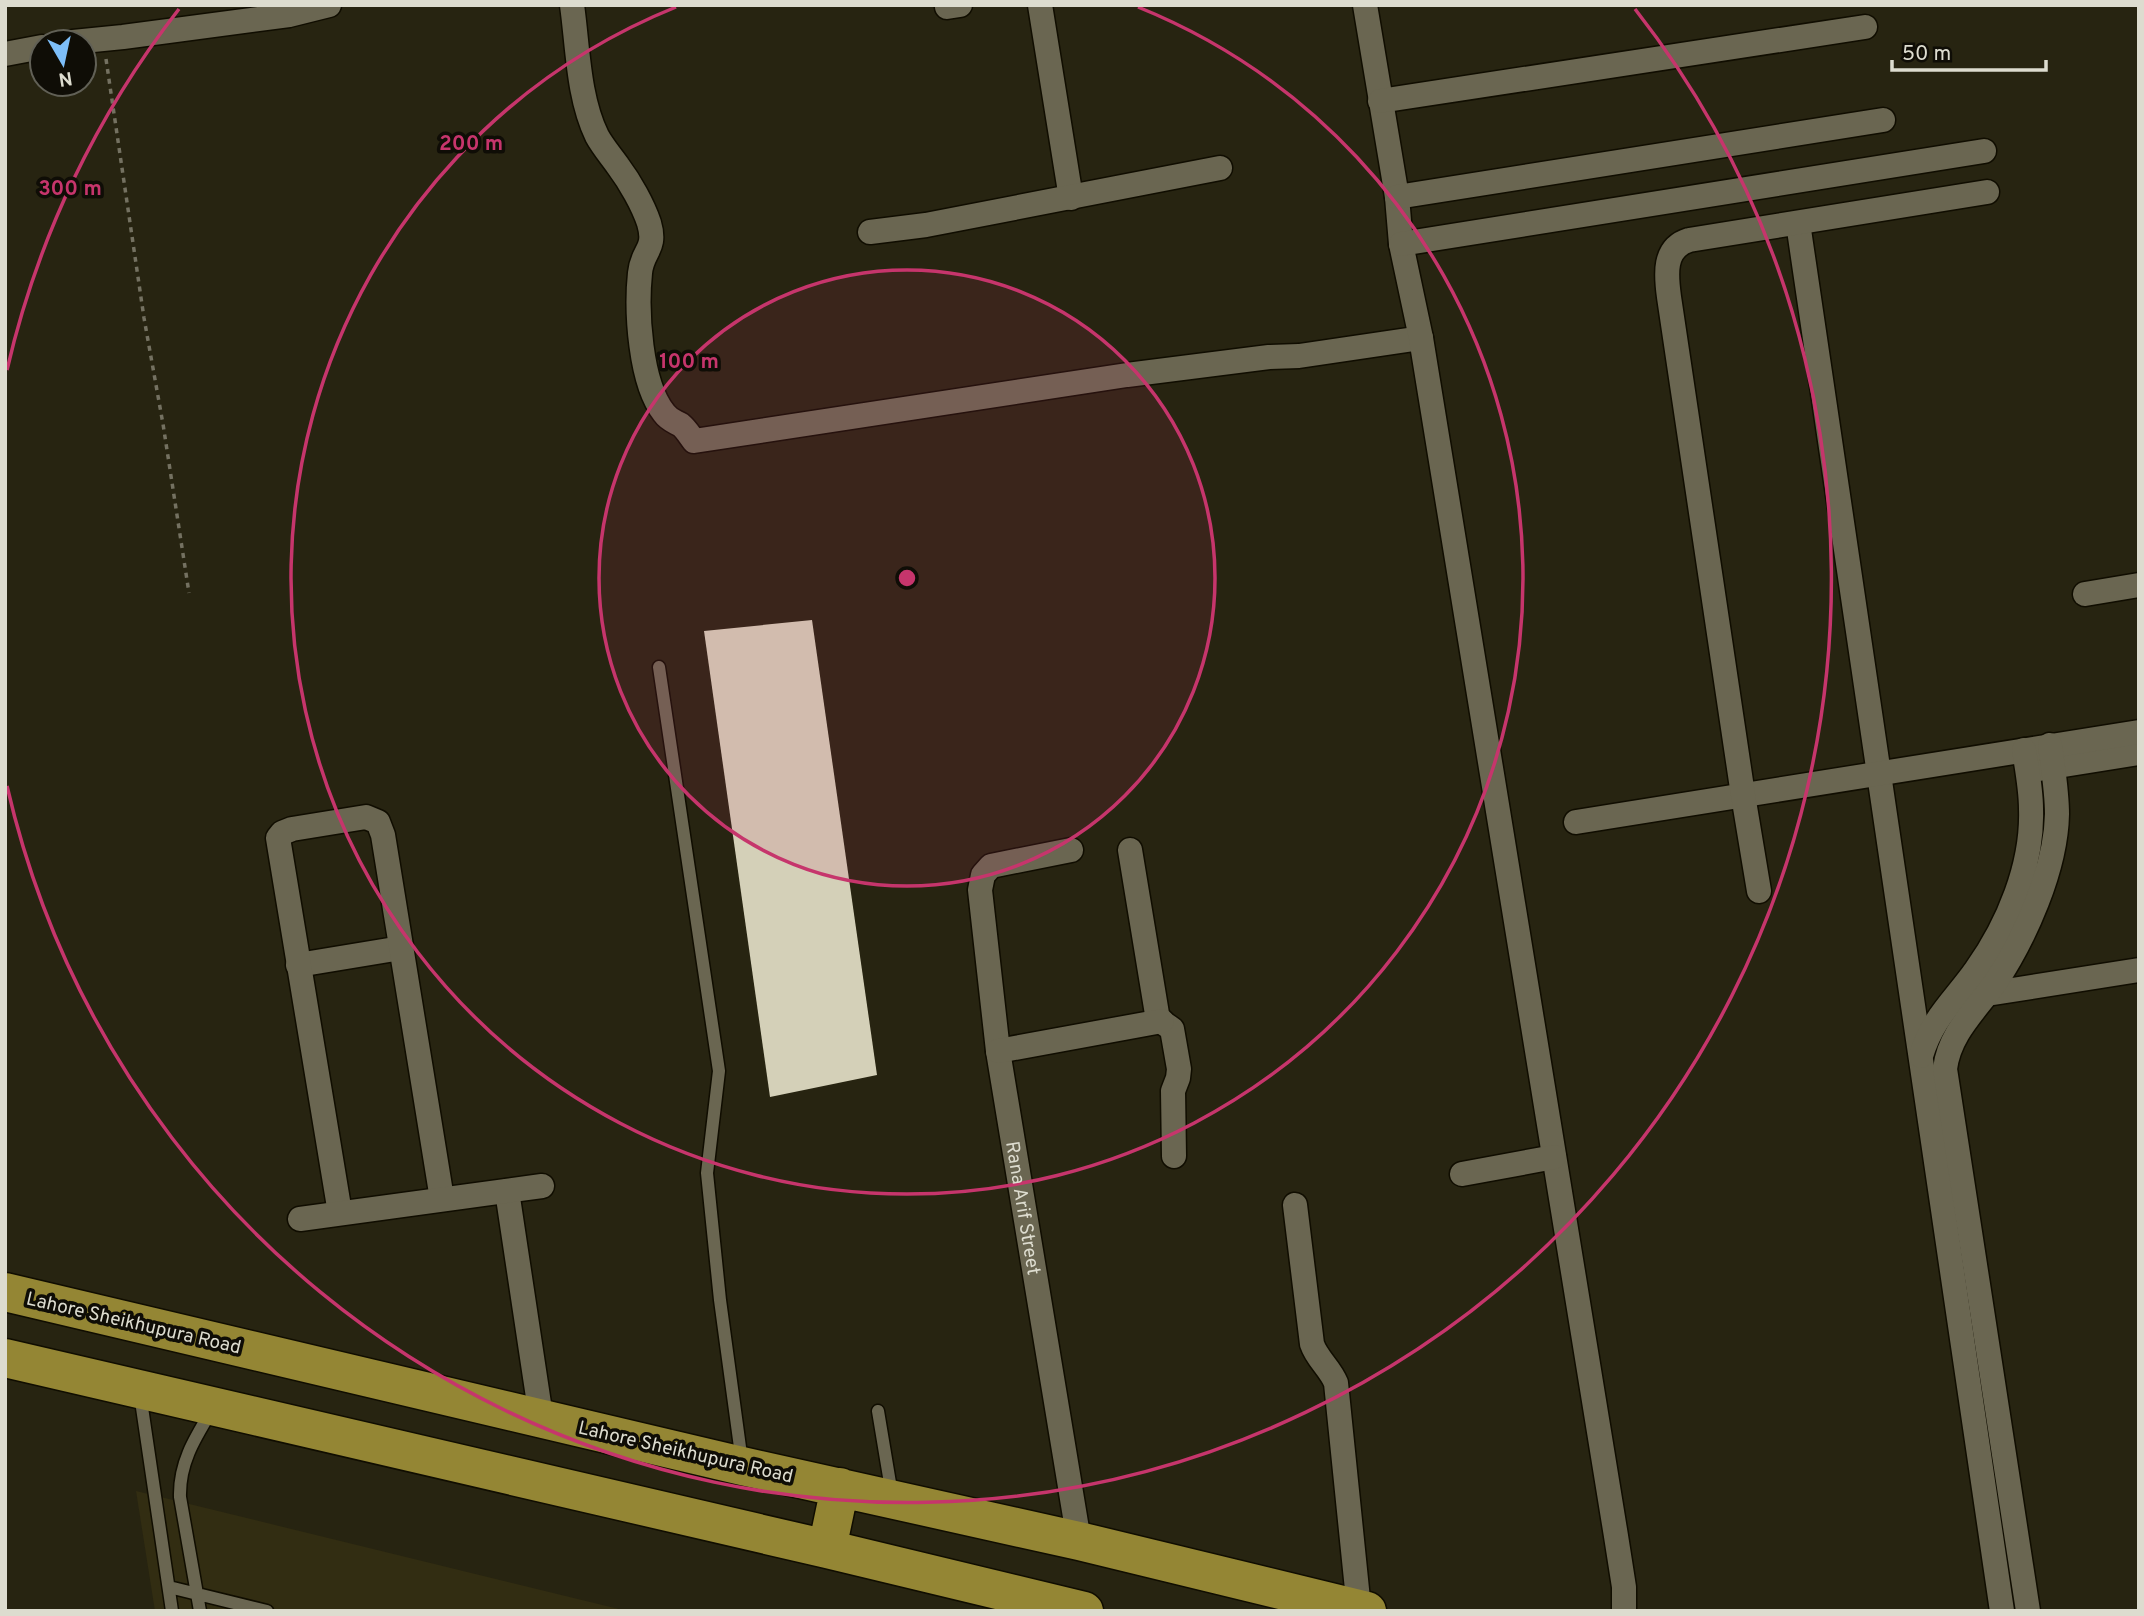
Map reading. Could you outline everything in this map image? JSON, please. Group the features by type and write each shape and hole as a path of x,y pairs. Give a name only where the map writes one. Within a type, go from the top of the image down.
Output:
{"highway":[{"name":"Lahore Sheikhupura Road","path":"5,1292 743,1466 1079,1541 1363,1610"},
{"path":"5,1358 827,1549 994,1600 1084,1611"},
{"path":"827,1549 840,1487"}],"street":[{"path":"98,40 289,15 329,5"},
{"path":"572,5 585,103 592,125 601,144 623,174 648,221 652,235 652,242 642,263 639,283 647,377 653,395 665,415 683,426 694,441 1127,376 1299,356 1421,338"},
{"path":"1041,5 1071,198"},
{"path":"1365,5 1397,197 1401,244 1421,338 1555,1157 1624,1587 1624,1611"},
{"path":"1380,101 1865,27"},
{"path":"5,54 28,50"},
{"path":"1397,197 1883,120"},
{"path":"1401,244 1984,151"},
{"path":"870,232 926,225 1220,168"},
{"path":"1759,891 1666,268 1672,252 1683,242 1987,192"},
{"path":"1798,223 2002,1611"},
{"path":"2085,594 2139,585"},
{"path":"1576,822 1879,774 2026,761 2139,732"},
{"path":"2051,756 2139,753"},
{"path":"2028,1611 1946,1078 1947,1055 1954,1038 1987,994 2016,948 2049,863 2057,815 2051,756"},
{"path":"1921,1057 1933,1025 1987,953 2015,895 2026,857 2031,826 2026,761"},
{"path":"340,1213 278,841 282,832 292,829 366,817 378,822 383,835 442,1199"},
{"name":"Rana Arif Street","path":"1071,850 991,866 983,875 980,890 998,1051 1079,1541"},
{"path":"1130,850 1157,1014 1161,1021 1172,1028 1179,1069 1173,1091 1174,1156"},
{"path":"298,965 401,948"},
{"path":"1987,994 2139,971"},
{"path":"998,1051 1161,1021"},
{"path":"1462,1174 1555,1157"},
{"path":"300,1219 542,1186"},
{"path":"506,1191 541,1417"},
{"path":"1295,1205 1314,1352 1333,1375 1336,1383 1363,1610"}],"lane":[{"path":"659,667 719,1071 707,1173 720,1300 743,1466"},
{"path":"140,1390 172,1611"},
{"path":"200,1611 180,1497 180,1478 186,1457 214,1407"},
{"path":"878,1411 892,1499"},
{"path":"169,1587 267,1611"}],"path":[{"path":"103,40 144,318 189,593"}],"shaded area":[{"path":"136,1491 627,1611 155,1611"}],"building":[{"path":"812,620 877,1075 770,1097 704,631"}]}
